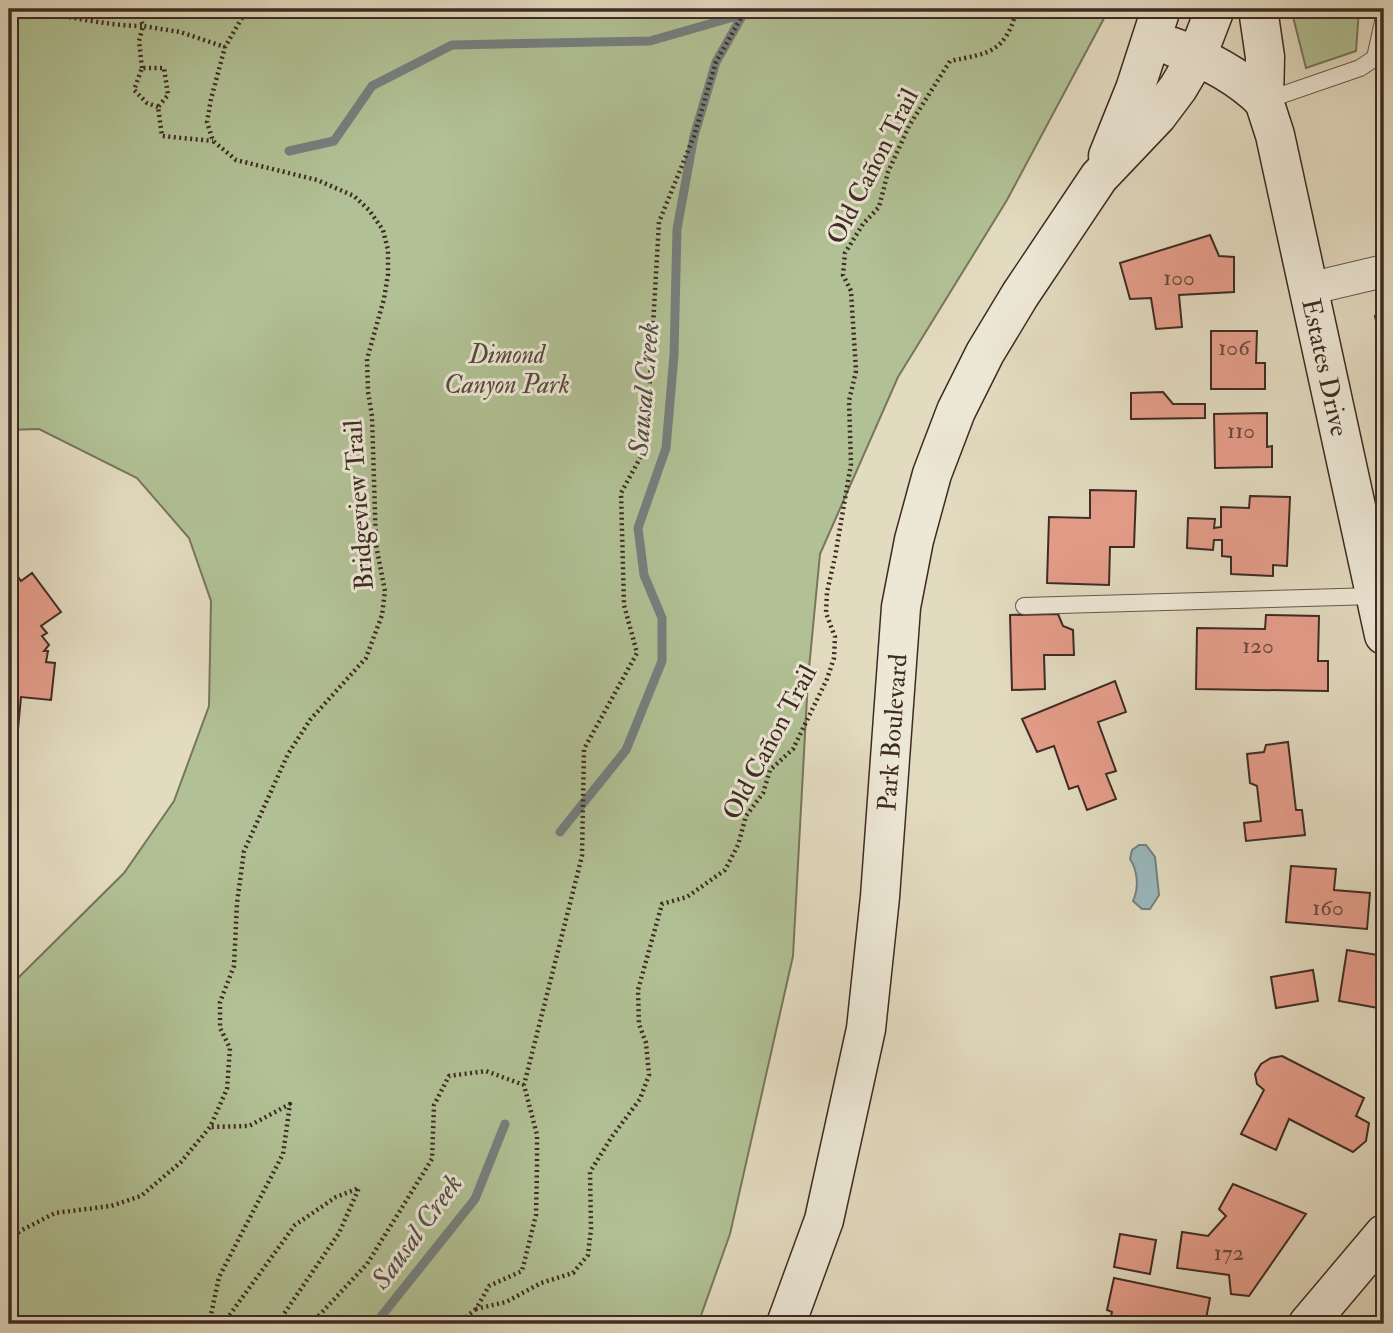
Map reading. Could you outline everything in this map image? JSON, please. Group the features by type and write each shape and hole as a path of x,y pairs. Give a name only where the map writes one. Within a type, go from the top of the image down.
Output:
{"main road":[{"name":"Park Boulevard","path":"786,1324 824,1220 866,1029 880,897 901,607 914,540 932,474 956,411 985,353 1020,295 1099,177 1157,116 1178,88 1197,56 1215,9"},
{"name":"Estates Drive","path":"1258,9 1265,57 1264,101 1275,135 1381,616"},
{"name":"Park Boulevard","path":"1099,177 1135,89 1156,24"},
{"path":"1156,24 1197,56 1251,89 1264,101"},
{"path":"1308,1324 1384,1234"}],"street":[{"path":"1308,289 1384,271"}],"lane":[{"path":"1264,101 1360,68 1375,58 1384,17"},
{"path":"1024,606 1381,616"}],"path":[{"path":"138,9 143,26 139,41 142,68 134,90 147,103 158,107"},
{"path":"142,68 164,68 168,95 158,107 162,136 213,141 207,122 211,99 225,47 247,9"},
{"path":"457,1324 476,1309 489,1286 522,1270 536,1215 537,1135 524,1085 582,856 584,748 637,653 624,605 621,493 646,447 659,222 694,136 716,62 746,9"},
{"name":"Old Cañon Trail","path":"476,1309 506,1302 541,1283 573,1273 588,1255 592,1229 590,1172 640,1099 649,1075 646,1043 639,1024 638,990 662,904 687,897 725,870 738,845 746,816 763,793 770,770 793,749 827,679 834,658 835,637 826,614 827,592 851,464 849,401 856,371 851,291 843,275 845,253 863,224 879,206 888,172 909,126 950,61 988,53 1011,33 1017,9"},
{"path":"9,10 40,10 115,26 143,26 180,32 225,47"},
{"name":"Bridgeview Trail","path":"9,1239 55,1213 111,1206 141,1196 181,1162 210,1127 228,1089 230,1048 220,1028 220,1002 234,966 237,903 244,850 288,754 310,720 366,658 382,615 385,591 376,545 368,359 388,274 388,250 383,230 369,209 354,196 317,180 236,160 213,141"},
{"path":"311,1324 368,1264 432,1159 434,1105 449,1076 486,1071 524,1085"},
{"path":"209,1324 219,1277 283,1154 290,1104 249,1126 210,1127"},
{"path":"223,1324 295,1225 336,1197 359,1188 339,1233 277,1324"}],"green space":[{"name":"Dimond Canyon Park","path":"9,9 1109,9 1007,200 898,377 820,554 808,679 793,956 730,1234 698,1324 9,1324 9,987 124,873 174,801 209,706 211,601 189,538 137,478 39,429 9,430"},
{"path":"1291,9 1359,9 1356,51 1306,68"}],"water":[{"path":"1139,845 1146,845 1155,857 1159,895 1150,909 1142,909 1133,901 1137,880 1130,859 1132,850"}],"building":[{"path":"1210,235 1219,256 1234,257 1234,292 1179,295 1182,327 1156,329 1151,298 1130,299 1120,263"},
{"path":"1384,314 1384,355 1375,316"},
{"path":"1211,331 1257,331 1256,363 1265,363 1265,389 1211,389"},
{"path":"1163,392 1173,404 1205,404 1205,418 1131,419 1131,393"},
{"path":"1267,413 1267,447 1272,446 1272,467 1215,468 1214,414"},
{"path":"1090,490 1136,491 1134,547 1110,547 1109,585 1047,583 1049,517 1090,518"},
{"path":"1250,496 1290,497 1287,566 1273,565 1273,576 1231,574 1231,557 1222,556 1222,540 1214,540 1213,550 1187,548 1188,518 1215,519 1214,528 1221,527 1221,507 1249,508"},
{"path":"9,564 21,581 32,573 61,612 41,626 47,633 42,636 49,645 44,651 48,651 46,662 55,663 51,700 21,697 18,729 9,724"},
{"path":"1058,614 1063,626 1073,630 1074,655 1044,655 1045,689 1012,690 1010,615"},
{"path":"1266,615 1319,616 1318,661 1328,661 1328,691 1196,689 1197,628 1265,629"},
{"path":"1115,681 1126,712 1098,722 1116,771 1106,774 1116,799 1087,810 1078,786 1069,789 1054,746 1037,752 1022,719"},
{"path":"1288,742 1296,810 1302,810 1305,835 1246,841 1244,823 1261,821 1257,786 1250,783 1247,754 1264,752 1266,745"},
{"path":"1291,866 1336,869 1334,890 1370,893 1367,929 1286,922"},
{"path":"1347,950 1384,956 1384,1009 1339,1001"},
{"path":"1313,970 1318,1001 1276,1008 1271,977"},
{"path":"1282,1056 1364,1098 1356,1116 1369,1123 1366,1141 1353,1152 1289,1119 1276,1150 1241,1134 1264,1090 1257,1084 1255,1074 1261,1064"},
{"path":"1233,1184 1306,1214 1249,1296 1231,1294 1229,1275 1177,1268 1182,1232 1208,1236 1226,1216 1219,1209"},
{"path":"1120,1234 1156,1240 1150,1274 1114,1267"},
{"path":"1114,1278 1210,1298 1205,1324 1109,1324 1112,1312 1107,1310"}],"waterway":[{"name":"Sausal Creek","path":"560,832 626,750 662,661 662,618 644,575 638,528 666,448 674,355 677,229 694,136 716,62 746,9"},
{"path":"289,151 334,141 372,86 452,45 650,41 744,14"},
{"name":"Sausal Creek","path":"375,1324 475,1199 505,1124"}]}
